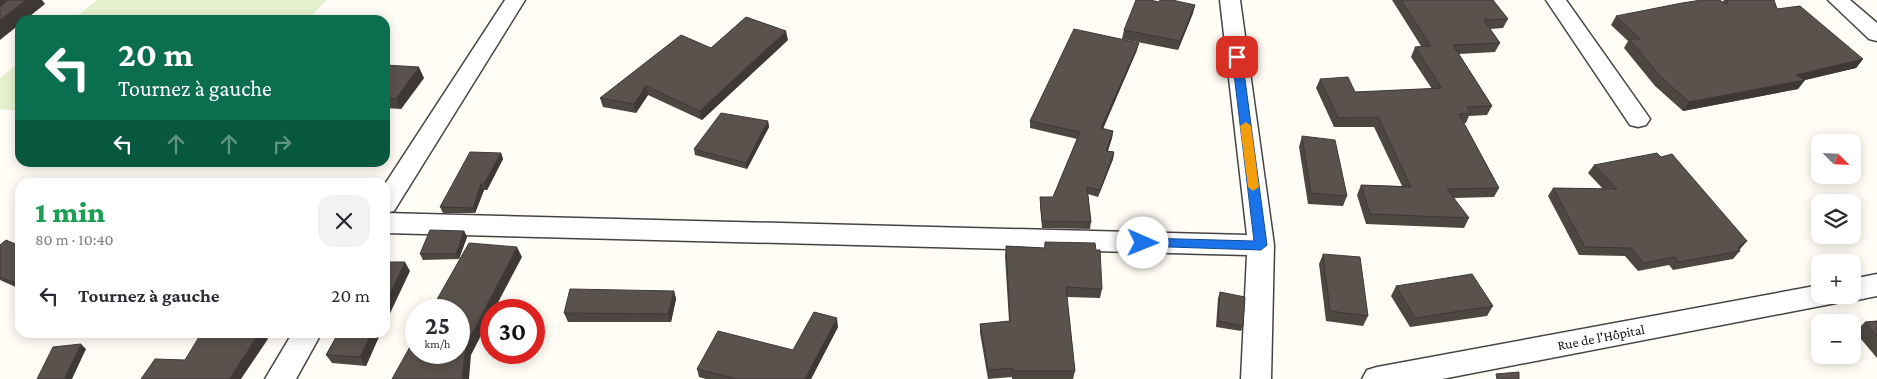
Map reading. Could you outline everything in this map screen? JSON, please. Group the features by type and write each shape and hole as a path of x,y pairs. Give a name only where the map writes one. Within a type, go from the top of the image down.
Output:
{"street":[{"path":"390,196 515,0"},
{"path":"1230,0 1261,245 1256,379"},
{"path":"1556,0 1638,119"},
{"path":"1838,0 1877,34"},
{"path":"390,223 1261,245"},
{"path":"1861,288 1877,285"},
{"name":"Rue de l'Hôpital","path":"1377,379 1811,298"},
{"path":"280,379 304,338"}],"green space":[{"path":"97,0 327,0 312,15 78,15"},
{"path":"15,66 15,110 0,109 0,78"}],"building":[{"path":"8,0 25,0 0,20 0,7"},
{"path":"1136,0 1159,2 1160,0 1172,0 1195,5 1180,41 1124,30"},
{"path":"1401,0 1493,0 1508,19 1484,20 1500,43 1453,45 1492,106 1467,107 1471,113 1459,114 1499,188 1447,189 1469,218 1370,214 1361,185 1411,187 1378,117 1338,118 1320,79 1348,77 1355,92 1442,88 1415,47 1431,46"},
{"path":"1702,0 1719,0 1727,4 1728,0 1774,0 1777,9 1800,6 1863,59 1796,75 1805,80 1689,102 1661,77 1629,39 1640,39 1616,16"},
{"path":"746,17 786,31 700,111 646,86 634,104 600,98 681,35 711,48"},
{"path":"1074,29 1139,43 1101,128 1113,131 1106,151 1114,152 1100,190 1087,187 1091,222 1042,221 1040,197 1053,197 1080,132 1030,121"},
{"path":"390,65 419,67 396,99 390,98"},
{"path":"721,113 768,121 746,163 694,149"},
{"path":"1302,136 1335,140 1347,196 1311,193"},
{"path":"470,152 501,153 484,184 481,184 473,208 440,207"},
{"path":"1657,153 1661,157 1672,154 1747,241 1738,247 1740,251 1679,262 1675,257 1644,263 1631,248 1585,247 1553,188 1617,189 1594,165"},
{"path":"430,230 464,231 456,254 420,254"},
{"path":"6,240 15,244 15,283 0,277 0,245"},
{"path":"1045,242 1095,243 1096,250 1100,250 1102,289 1066,287 1075,371 1013,371 1013,368 988,370 980,324 1010,321 1006,246 1045,248"},
{"path":"469,243 517,247 490,299 480,299 480,318 470,337 470,299 437,299"},
{"path":"1323,254 1360,257 1368,316 1330,311"},
{"path":"390,262 405,262 390,294"},
{"path":"1472,274 1493,306 1415,318 1396,286"},
{"path":"570,289 674,291 668,314 564,313"},
{"path":"1220,292 1245,297 1243,326 1218,321"},
{"path":"814,312 837,318 805,379 737,379 697,369 718,331 793,350"},
{"path":"1877,321 1877,336 1865,322"},
{"path":"198,338 256,338 229,379 141,379 155,359 185,360"},
{"path":"336,338 369,338 360,357 326,355"},
{"path":"81,344 64,379 37,379 53,347"},
{"path":"405,356 405,364 464,364 462,379 392,379"},
{"path":"1519,372 1519,379 1497,379 1496,374"}],"slow traffic":[{"path":"1246,126 1253,187"}],"route":[{"path":"1143,243 1261,245 1237,57"}]}
